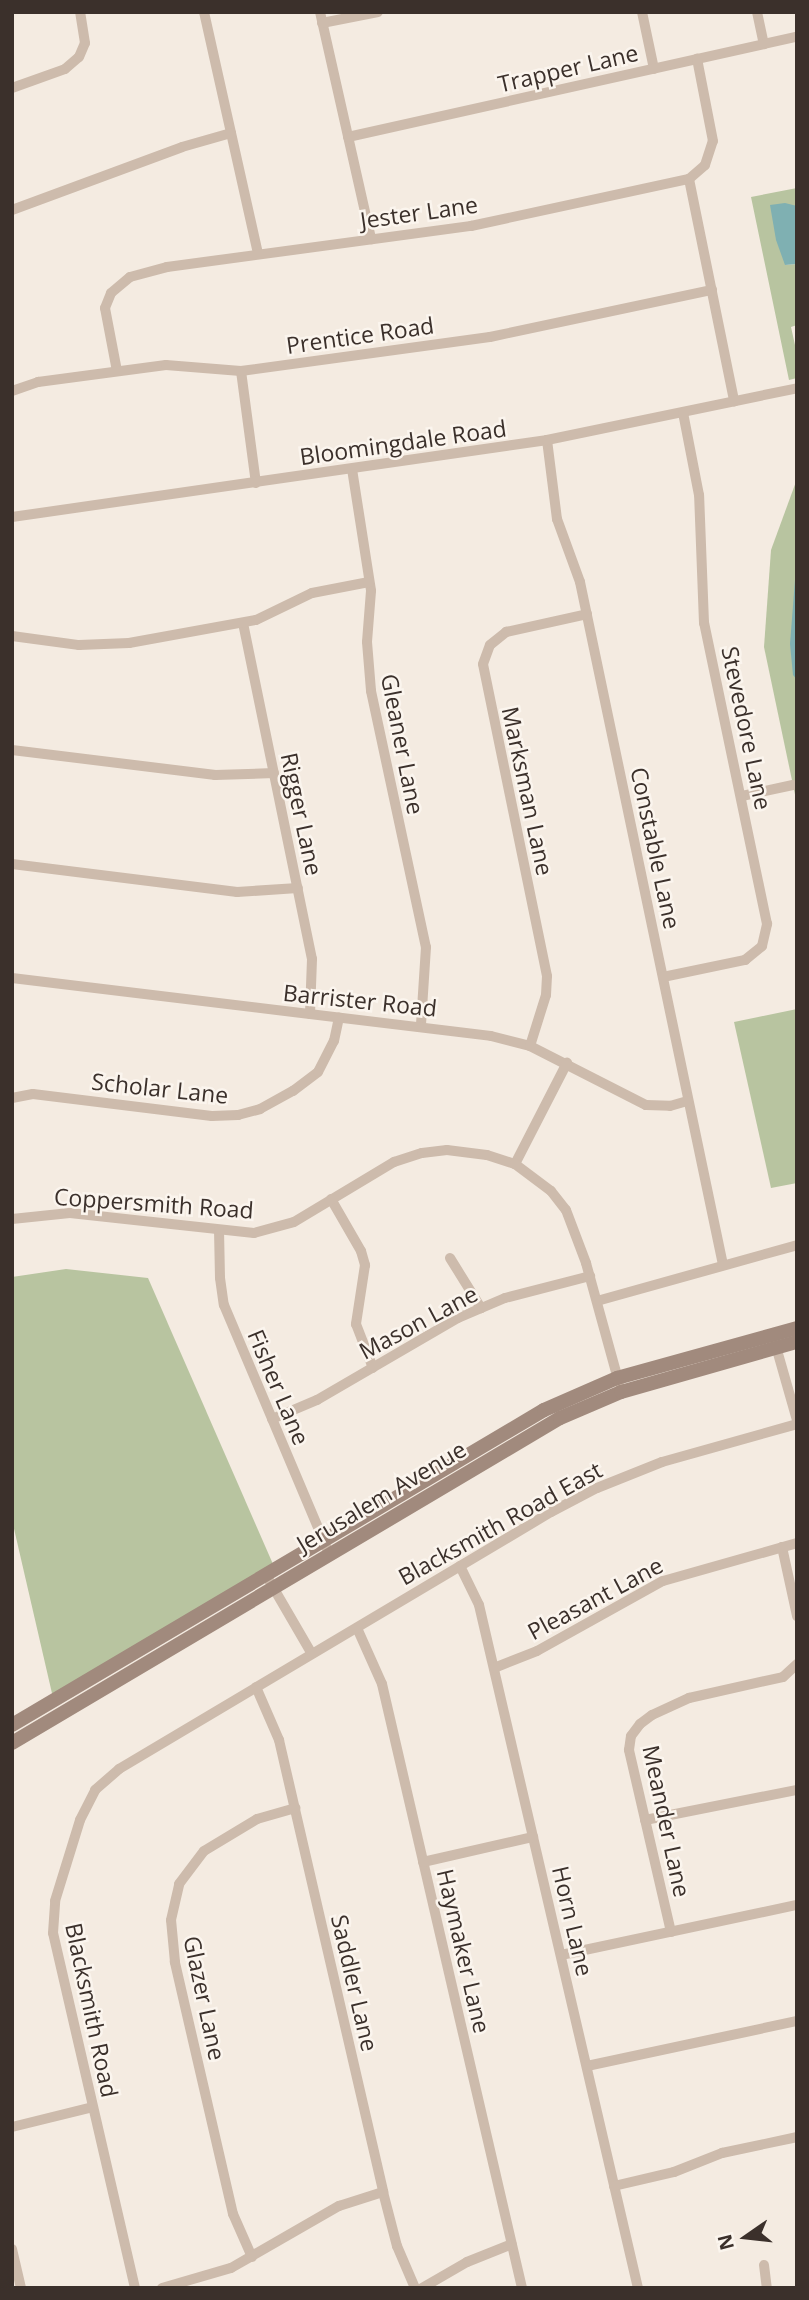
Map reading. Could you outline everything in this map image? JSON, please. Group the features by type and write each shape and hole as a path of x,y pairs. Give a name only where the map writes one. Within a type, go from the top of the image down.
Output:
{"main road":[{"name":"Jerusalem Avenue","path":"14,1733 444,1477 619,1385 774,1341 797,1328"},
{"name":"Jerusalem Avenue","path":"774,1341 797,1342"}],"street":[{"path":"12,88 65,69 79,57 85,43 80,12"},
{"path":"204,12 258,254"},
{"path":"371,239 321,18 379,12"},
{"path":"642,12 654,69"},
{"path":"757,12 764,44"},
{"name":"Trapper Lane","path":"348,137 797,37"},
{"path":"697,59 713,141 705,165 688,179 734,401"},
{"path":"12,210 182,147 231,132"},
{"name":"Jester Lane","path":"117,371 105,308 119,283 167,267 471,226 688,179"},
{"name":"Prentice Road","path":"12,391 38,382 166,365 241,371 490,337 712,290"},
{"path":"241,371 256,483"},
{"name":"Bloomingdale Road","path":"12,517 547,440 797,388"},
{"name":"Stevedore Lane","path":"663,977 745,960 756,953 765,940 767,924 704,623 699,495 683,413"},
{"name":"Constable Lane","path":"547,440 557,519 580,582 723,1265"},
{"name":"Gleaner Lane","path":"352,469 369,582 367,642 371,691 426,947 421,1026"},
{"path":"12,636 105,645 243,623 273,613 312,593 369,582"},
{"name":"Marksman Lane","path":"530,1046 547,995 547,976 483,664 490,645 506,632 587,614"},
{"name":"Rigger Lane","path":"243,623 312,959 310,1014"},
{"path":"12,750 215,775 274,773"},
{"path":"742,796 793,785"},
{"path":"12,864 237,892 298,888"},
{"name":"Barrister Road","path":"12,978 491,1035 530,1046 646,1105 670,1106 687,1101"},
{"name":"Scholar Lane","path":"12,1098 33,1094 212,1116 238,1115 260,1109 293,1091 318,1072 334,1041 339,1018"},
{"path":"515,1164 567,1063"},
{"name":"Coppersmith Road","path":"12,1219 70,1213 254,1233 279,1228 394,1162 422,1153 470,1151 515,1164 551,1191 566,1210 590,1276 619,1385"},
{"path":"331,1199 361,1251 365,1265 356,1324 373,1368"},
{"name":"Fisher Lane","path":"219,1230 220,1278 224,1305 326,1547"},
{"path":"597,1301 797,1245"},
{"path":"450,1258 481,1308"},
{"name":"Mason Lane","path":"272,1419 317,1400 481,1308 505,1298 590,1276"},
{"path":"774,1341 797,1422"},
{"name":"Blacksmith Road East","path":"312,1654 551,1512 631,1473 797,1422"},
{"name":"Pleasant Lane","path":"494,1668 537,1651 663,1581 797,1543"},
{"path":"782,1547 797,1616"},
{"name":"Horn Lane","path":"460,1566 479,1605 638,2288"},
{"path":"269,1581 312,1654"},
{"name":"Haymaker Lane","path":"357,1628 380,1678 522,2288"},
{"name":"Blacksmith Road","path":"135,2288 53,1933 55,1901 80,1820 96,1790 118,1769 312,1654"},
{"name":"Meander Lane","path":"671,1932 629,1750 631,1736 640,1724 652,1715 690,1698 783,1677 797,1664"},
{"name":"Saddler Lane","path":"256,1687 279,1740 383,2192 397,2246 415,2288"},
{"path":"645,1820 797,1790"},
{"name":"Glazer Lane","path":"252,2257 233,2214 175,1962 171,1920 179,1884 204,1851 257,1819 295,1808"},
{"path":"423,1862 533,1837"},
{"path":"561,1955 797,1905"},
{"path":"587,2066 797,2021"},
{"path":"12,2127 93,2107"},
{"path":"614,2186 674,2172 722,2153 797,2137"},
{"path":"162,2288 213,2276 252,2257 339,2206 383,2192"},
{"path":"422,2288 467,2262 512,2244"},
{"path":"12,2249 21,2288"},
{"path":"764,2265 767,2288"}],"green space":[{"path":"797,188 797,206 785,265 797,264 797,325 791,327 797,354 797,378 789,380 751,197"},
{"path":"797,479 797,804 764,647 771,550"},
{"path":"797,1009 797,1183 771,1188 734,1022"},
{"path":"66,1269 148,1278 276,1571 54,1702 12,1520 12,1277"}],"water":[{"path":"785,203 797,206 797,264 785,265 776,240 770,205"},
{"path":"797,554 797,680 793,675 790,644"}]}
